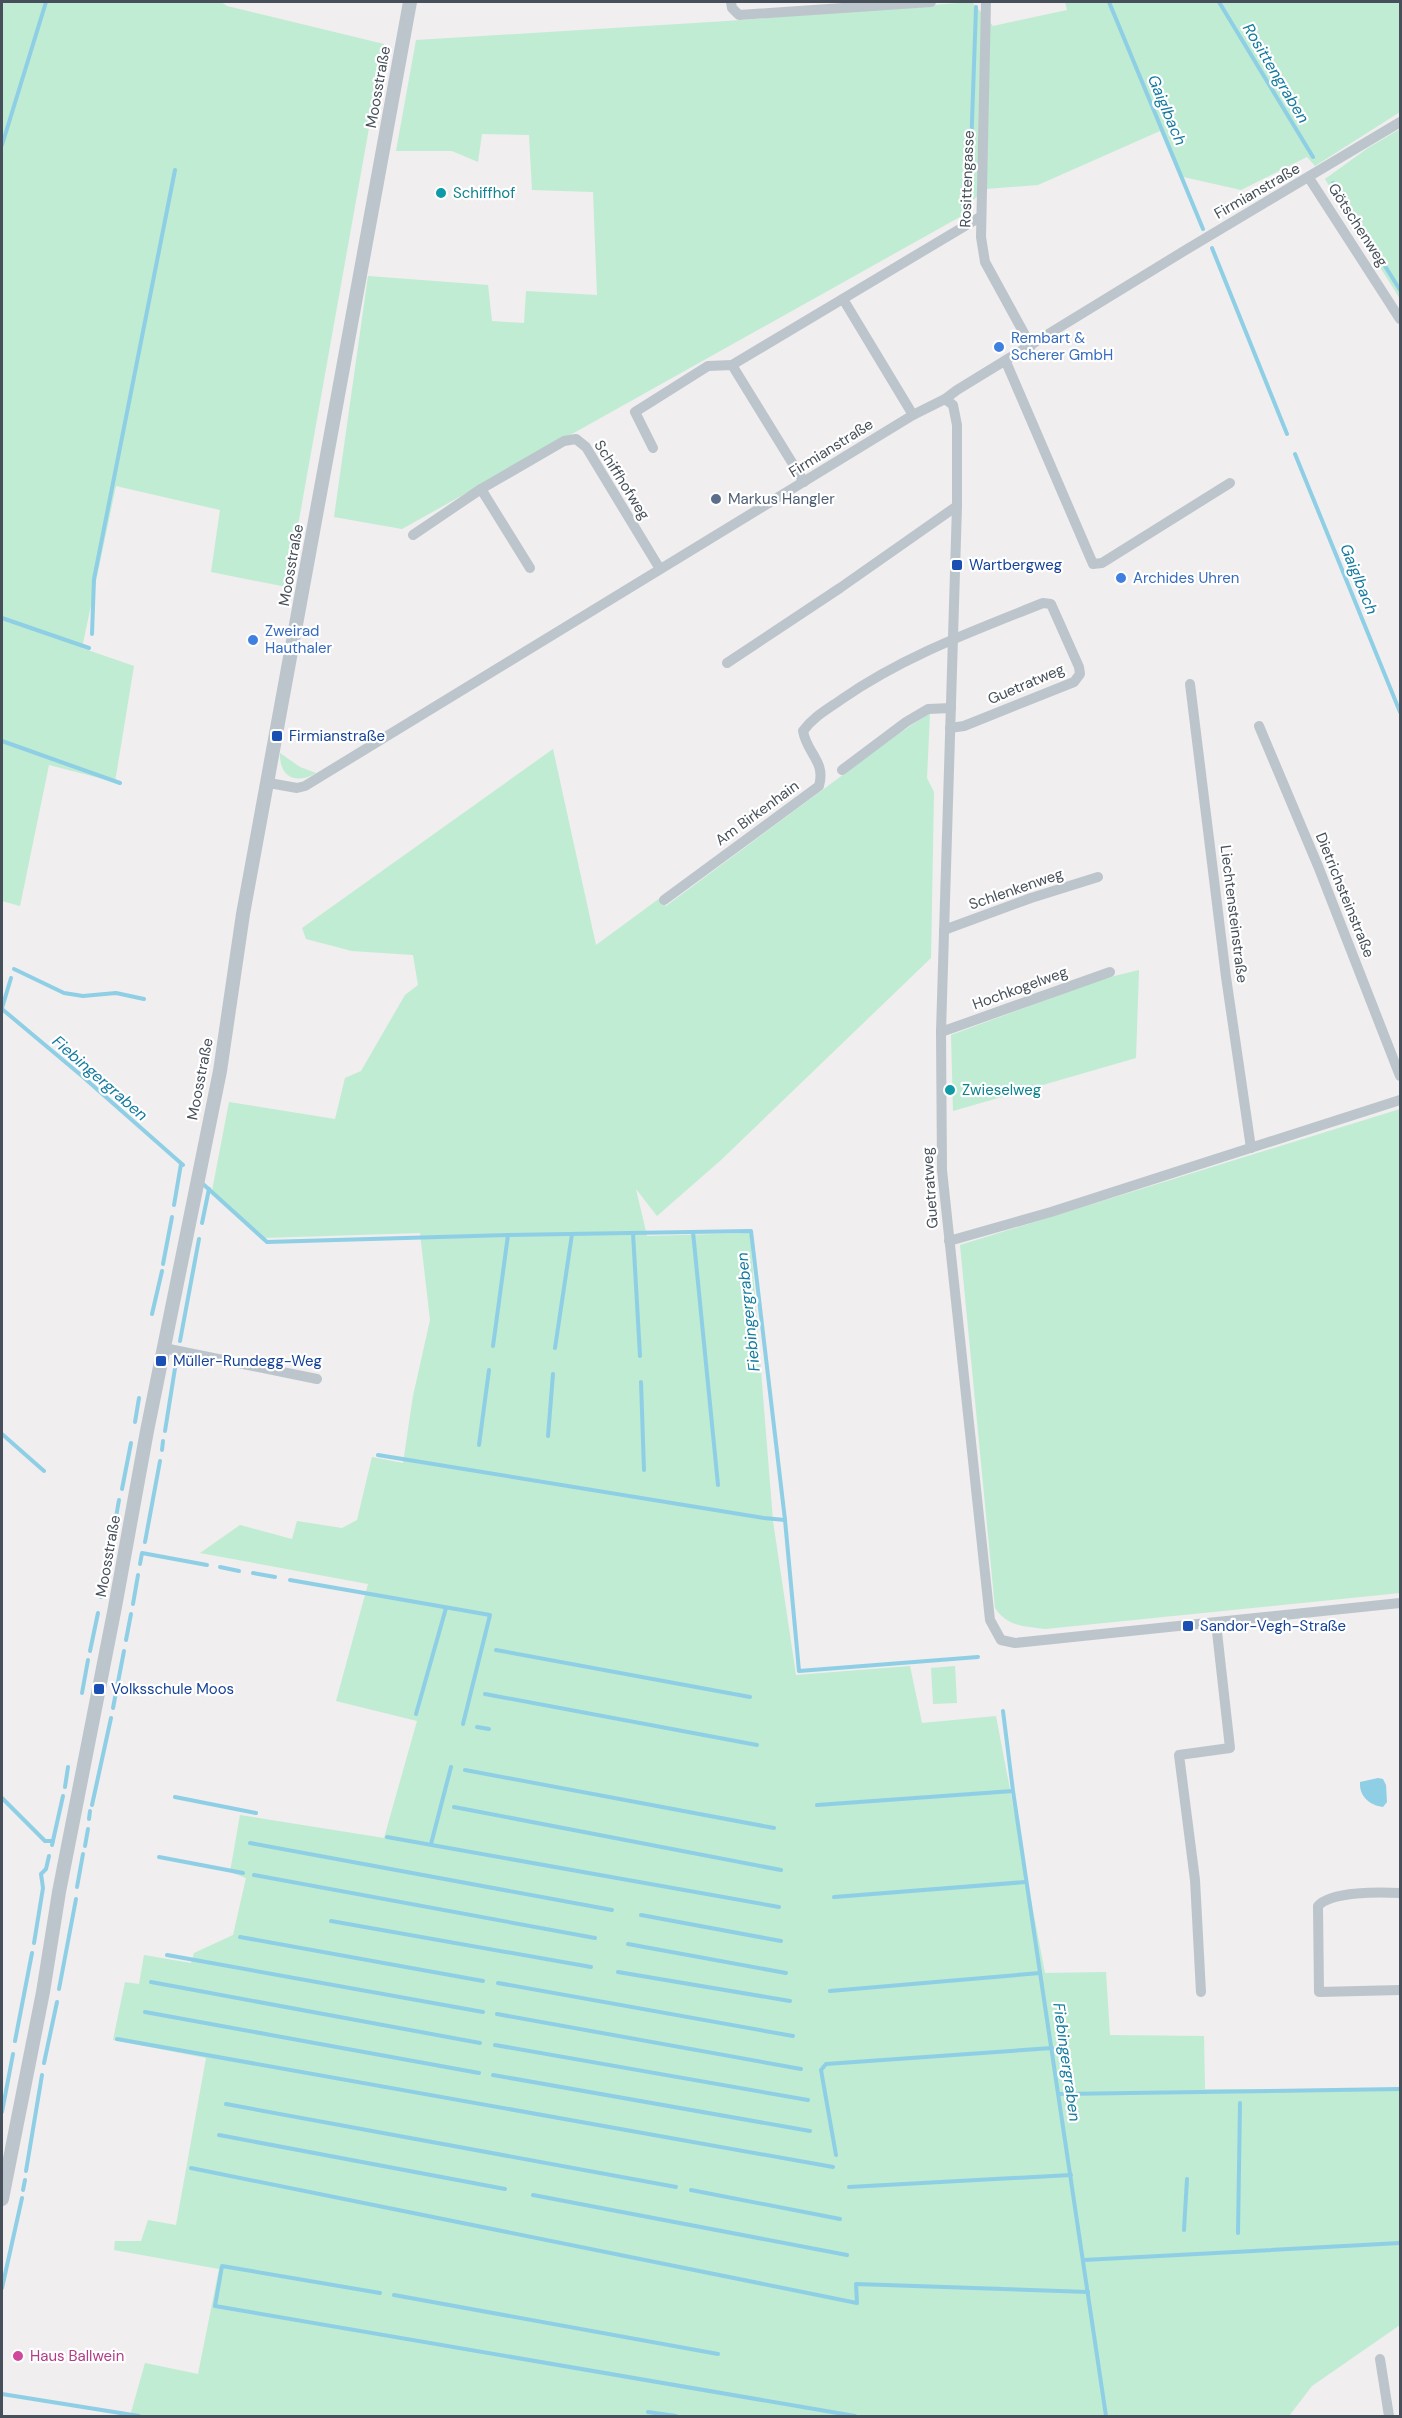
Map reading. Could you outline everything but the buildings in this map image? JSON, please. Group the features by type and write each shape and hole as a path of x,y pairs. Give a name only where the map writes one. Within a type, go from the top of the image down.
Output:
{"street":[{"name":"Moosstraße","path":"2,2199 5,2158 43,1992 64,1864 220,1071 243,914 269,783 411,2"},
{"path":"731,2 732,8 740,15 931,2"},
{"name":"Rosittengasse","path":"986,2 980,217 985,262 1031,346"},
{"name":"Firmianstraße","path":"269,783 297,788 305,786 913,415 945,399 1184,251 1401,122"},
{"name":"Götschenweg","path":"1309,178 1401,319"},
{"path":"653,448 634,412 708,366 732,364 980,217"},
{"path":"843,299 913,415"},
{"path":"1006,362 1093,564 1102,563 1230,483"},
{"path":"732,364 804,482"},
{"name":"Guetratweg","path":"945,399 953,405 957,425 957,506 955,638 950,728 941,1032 943,1191 990,1620 1001,1640 1016,1643 1216,1623"},
{"name":"Schiffhofweg","path":"413,535 481,489 564,441 576,439 587,449 660,569"},
{"path":"481,489 530,568"},
{"path":"727,663 957,506"},
{"name":"Guetratweg","path":"950,728 964,726 1074,682 1080,674 1051,604 1043,603 955,638"},
{"name":"Am Birkenhain","path":"664,900 819,786 822,775 819,764 804,741 802,731 810,721 869,680 955,638"},
{"name":"Liechtensteinstraße","path":"1190,684 1225,965 1251,1148"},
{"path":"842,770 906,722 928,709 951,708"},
{"name":"Dietrichsteinstraße","path":"1259,726 1318,866 1401,1076"},
{"name":"Schlenkenweg","path":"944,930 1098,877"},
{"name":"Hochkogelweg","path":"941,1032 1110,972"},
{"path":"950,1240 1051,1212 1401,1100"},
{"path":"164,1348 317,1379"},
{"path":"1201,1992 1195,1880 1179,1755 1230,1748 1216,1623 1401,1603"},
{"path":"1401,1893 1382,1892 1327,1898 1318,1906 1319,1992 1401,1990"},
{"path":"1380,2359 1389,2416"}],"green space":[{"path":"2,2 221,2 227,6 384,44 287,587 211,572 220,510 116,486 82,648 134,666 115,782 49,765 20,906 2,901"},
{"path":"972,2 993,26 1067,10 1065,2 1400,2 1400,112 1315,166 1307,157 1241,190 1179,176 1160,131 1038,185 985,189 967,206 967,213 402,529 334,517 368,276 488,285 492,321 524,323 526,291 597,295 593,192 532,190 529,135 482,134 478,162 452,151 396,151 416,40 727,21"},
{"path":"1400,129 1400,299 1325,179 1368,148"},
{"path":"930,713 927,778 934,792 931,958 721,1160 657,1216 636,1189 647,1236 750,1233 773,1521 796,1675 910,1666 922,1723 996,1716 1045,1973 1106,1972 1110,2035 1204,2036 1205,2089 1400,2090 1400,2325 1312,2386 1289,2416 130,2416 145,2363 198,2374 219,2269 114,2250 115,2241 141,2241 148,2220 176,2225 206,2058 113,2040 125,1982 139,1984 144,1955 191,1963 194,1953 233,1935 246,1878 230,1872 240,1815 384,1838 417,1721 336,1701 368,1584 200,1553 240,1525 292,1539 297,1521 342,1528 357,1520 372,1457 403,1463 413,1396 430,1320 420,1233 262,1238 212,1191 229,1102 335,1119 345,1078 361,1071 405,995 418,985 413,955 352,951 306,939 302,928 553,749 596,945 660,898 666,906 898,734"},
{"path":"280,753 300,767 316,773 309,777 290,777 282,768"},
{"path":"1139,970 1136,1058 953,1111 951,1035 1102,979"},
{"path":"1400,1109 1400,1593 1045,1629 1023,1626 1005,1619 995,1608 960,1245"},
{"path":"955,1666 957,1703 933,1704 931,1668"}],"water":[{"path":"1383,1779 1386,1785 1387,1802 1383,1807 1366,1799 1360,1787 1360,1782"}],"waterway":[{"path":"2,145 46,2"},
{"name":"Gaiglbach","path":"1109,2 1203,229"},
{"name":"Rosittengraben","path":"1219,2 1313,157"},
{"name":"Gaiglbach","path":"969,208 976,7"},
{"path":"92,634 94,579 175,170"},
{"name":"Rosittengraben","path":"1333,183 1400,290"},
{"name":"Gaiglbach","path":"1212,248 1287,434"},
{"name":"Gaiglbach","path":"1295,454 1400,712"},
{"path":"2,618 89,648"},
{"path":"2,741 120,783"},
{"path":"14,969 64,993 83,996 116,993 144,999"},
{"path":"2,1008 11,978"},
{"name":"Fiebingergraben","path":"2,1009 183,1165"},
{"path":"174,1205 181,1164"},
{"name":"Fiebingergraben","path":"203,1184 267,1242 751,1231 785,1520 799,1671 978,1657"},
{"path":"202,1223 209,1189"},
{"path":"163,1264 172,1217"},
{"path":"693,1232 718,1485"},
{"path":"633,1233 640,1356"},
{"path":"555,1348 572,1234"},
{"path":"493,1346 508,1235"},
{"path":"180,1341 199,1239"},
{"path":"152,1314 162,1271"},
{"path":"165,1431 176,1362"},
{"path":"479,1445 489,1370"},
{"path":"548,1436 553,1374"},
{"path":"641,1382 644,1470"},
{"path":"135,1422 139,1398"},
{"path":"2,1434 44,1471"},
{"path":"162,1450 163,1441"},
{"path":"122,1489 131,1443"},
{"path":"378,1455 785,1520"},
{"path":"145,1542 160,1461"},
{"path":"116,1517 119,1500"},
{"path":"101,1597 114,1528"},
{"path":"140,1564 142,1553 207,1565"},
{"path":"220,1567 239,1571"},
{"path":"253,1573 275,1577"},
{"path":"133,1604 138,1575"},
{"path":"290,1580 490,1615 463,1724"},
{"path":"416,1714 446,1608"},
{"path":"90,1651 98,1613"},
{"path":"126,1640 131,1614"},
{"path":"496,1650 750,1697"},
{"path":"113,1708 124,1651"},
{"path":"82,1693 88,1660"},
{"path":"485,1694 757,1745"},
{"name":"Fiebingergraben","path":"1003,1711 1106,2416"},
{"path":"92,1805 111,1718"},
{"path":"477,1727 489,1729"},
{"path":"65,1787 68,1767"},
{"path":"431,1844 451,1767"},
{"path":"465,1770 774,1828"},
{"path":"817,1805 1013,1791"},
{"path":"52,1845 63,1796"},
{"path":"175,1797 256,1813"},
{"path":"2,1798 45,1841 53,1841"},
{"path":"454,1807 781,1870"},
{"path":"89,1819 90,1811"},
{"path":"85,1846 88,1829"},
{"path":"387,1837 779,1907"},
{"path":"250,1843 612,1910"},
{"path":"77,1887 83,1854"},
{"path":"34,1943 43,1888 41,1874 46,1869 49,1856"},
{"path":"159,1857 243,1873"},
{"path":"254,1875 595,1938"},
{"path":"834,1897 1026,1882"},
{"path":"59,1989 76,1899"},
{"path":"641,1915 781,1941"},
{"path":"331,1921 591,1967"},
{"path":"240,1937 483,1981"},
{"path":"628,1944 786,1973"},
{"path":"15,2041 32,1953"},
{"path":"167,1955 483,2012"},
{"path":"618,1972 790,2001"},
{"path":"830,1991 1040,1973"},
{"path":"151,1982 480,2043"},
{"path":"498,1983 793,2036"},
{"path":"44,2063 57,2002"},
{"path":"145,2012 479,2073"},
{"path":"497,2014 801,2069"},
{"path":"117,2039 833,2167"},
{"path":"495,2045 808,2100"},
{"path":"836,2155 821,2070 826,2064 1052,2048"},
{"path":"2,2112 13,2054"},
{"path":"26,2171 42,2075"},
{"path":"493,2075 810,2131"},
{"path":"1059,2094 1400,2089"},
{"path":"1238,2233 1240,2103"},
{"path":"226,2104 676,2187"},
{"path":"219,2135 505,2189"},
{"path":"191,2168 857,2303 856,2284 1088,2292"},
{"path":"849,2187 1071,2175"},
{"path":"1184,2230 1187,2179"},
{"path":"23,2190 25,2180"},
{"path":"691,2190 840,2219"},
{"path":"533,2195 847,2255"},
{"path":"2,2288 22,2198"},
{"path":"1084,2260 1400,2243"},
{"path":"380,2293 222,2266 215,2306 855,2416"},
{"path":"394,2295 718,2354"},
{"path":"2,2394 139,2416"},
{"path":"648,2412 676,2416"}],"place":[{"name":"Schiffhof","path":"441,193"},
{"name":"Rembart & Scherer GmbH","path":"999,347"},
{"name":"Markus Hangler","path":"716,499"},
{"name":"Wartbergweg","path":"957,565"},
{"name":"Archides Uhren","path":"1121,578"},
{"name":"Zweirad Hauthaler","path":"253,640"},
{"name":"Firmianstraße","path":"277,736"},
{"name":"Zwieselweg","path":"950,1090"},
{"name":"Müller-Rundegg-Weg","path":"161,1361"},
{"name":"Sandor-Vegh-Straße","path":"1188,1626"},
{"name":"Volksschule Moos","path":"99,1689"},
{"name":"Haus Ballwein","path":"18,2356"}]}
